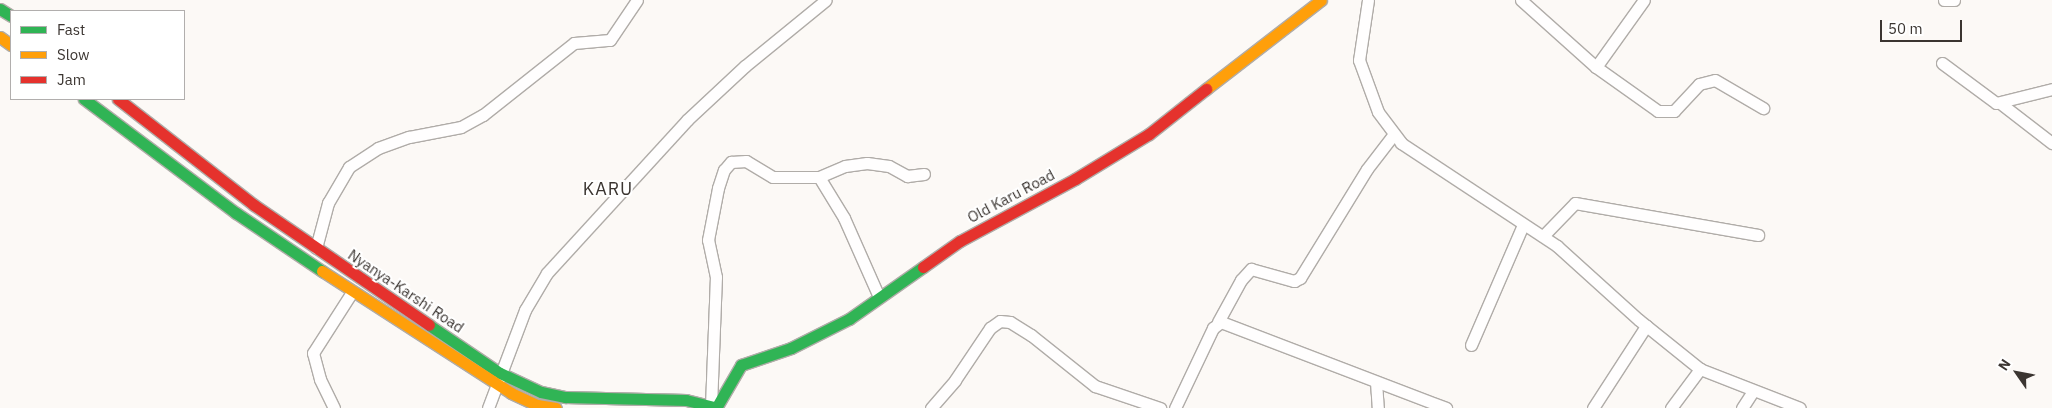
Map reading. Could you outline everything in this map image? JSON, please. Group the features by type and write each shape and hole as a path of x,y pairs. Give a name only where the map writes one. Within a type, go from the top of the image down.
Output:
{"main road":[{"name":"Old Karu Road","path":"715,407 741,366 792,348 849,319 960,241 1075,179 1149,134 1322,0"},
{"name":"Nyanya-Karshi Road","path":"85,100 236,213 352,292 497,385 536,407 556,408"},
{"name":"Nyanya-Karshi Road","path":"119,100 155,129 316,248 500,373 541,392 565,397 651,397 715,407"}],"street":[{"path":"316,248 328,203 349,167 378,148 409,137 461,128 483,115 574,43 610,40 637,0"},
{"path":"488,408 525,310 547,273 687,120 745,66 826,0"},
{"path":"1368,0 1359,60 1378,112 1401,143 1523,225 1543,236 1605,287 1646,326 1700,369 1800,408"},
{"path":"1521,0 1596,67 1658,111 1674,111 1699,84 1714,80 1763,108"},
{"path":"1596,67 1644,0"},
{"path":"1944,0 1954,0"},
{"path":"1942,63 1984,95 2000,103 2052,143"},
{"path":"2000,103 2052,89"},
{"path":"1175,408 1240,280 1251,269 1294,281 1300,278 1367,169 1394,134"},
{"path":"715,407 716,277 708,240 724,170 731,162 740,160 773,177 818,177 845,166 868,163 889,166 907,176 924,174"},
{"path":"818,177 844,218 879,297"},
{"path":"1543,236 1575,204 1758,236"},
{"path":"1471,345 1523,225"},
{"path":"334,408 317,370 313,353 352,292"},
{"path":"931,408 990,328 1000,321 1010,322 1031,335 1095,386 1160,408"},
{"path":"1218,322 1297,348 1376,382 1446,408"},
{"path":"1594,408 1646,326"},
{"path":"1671,408 1700,369"},
{"path":"1376,382 1378,408"},
{"path":"1742,408 1753,391"}],"traffic: fast":[{"path":"0,9 10,15"},
{"path":"85,100 236,213 322,271"},
{"path":"716,408 741,365 791,348 849,319 923,267"},
{"path":"429,325 500,373 541,392 565,397 686,400 717,408"}],"traffic: slow":[{"path":"1206,89 1321,0"},
{"path":"0,37 10,44"},
{"path":"322,271 511,393 537,405 556,408"}],"traffic: jam":[{"path":"923,267 960,241 1075,179 1149,134 1206,89"},
{"path":"119,100 254,205 429,325"}],"district":[{"name":"KARU","path":"608,189"}]}
